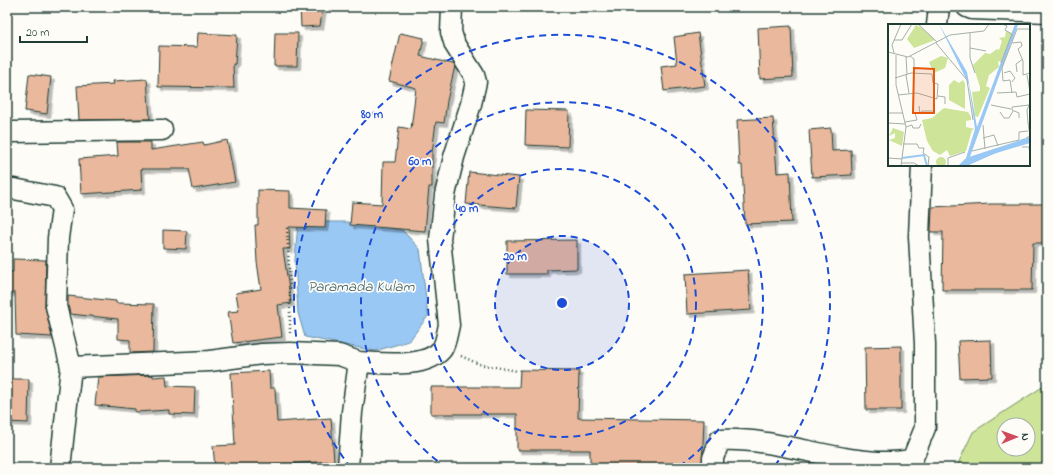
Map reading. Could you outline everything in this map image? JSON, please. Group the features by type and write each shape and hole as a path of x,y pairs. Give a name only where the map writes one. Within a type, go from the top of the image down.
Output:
{"street":[{"path":"71,368 210,361 262,354 290,353 339,355 359,362 422,362 434,356 442,348 446,339 449,325 440,239 444,202 454,157 471,104 476,82 474,75 455,45 451,32 452,7"},
{"path":"937,24 939,7"},
{"path":"966,7 972,10 1047,12"},
{"path":"7,134 11,132 162,130"},
{"path":"713,468 713,458 720,440 739,439 848,458 890,462 912,460 925,428 925,344 919,236 922,166"},
{"path":"7,189 14,188 56,197 62,209 58,238 56,306 71,368 60,468"},
{"path":"348,468 352,412 359,362"}],"path":[{"path":"287,228 290,286 290,353"},
{"path":"442,348 479,364 517,371"}],"green space":[{"path":"1047,384 1047,468 956,468 973,432 996,417 996,457 1036,457 1036,417 996,417"}],"water":[{"name":"Paramada Kulam","path":"298,222 347,222 402,230 420,249 428,316 409,341 375,351 305,337 298,313 295,260"}],"building":[{"path":"300,7 323,7 320,26 301,27"},
{"path":"791,26 793,77 760,79 758,28"},
{"path":"198,33 237,35 235,64 233,64 234,88 158,87 159,46 197,47"},
{"path":"275,33 298,33 297,66 274,66"},
{"path":"400,33 424,38 420,56 453,64 455,66 447,101 444,123 436,122 432,153 432,187 429,187 425,231 350,225 352,202 382,204 383,162 395,162 399,127 411,129 416,88 389,81"},
{"path":"698,33 705,86 664,91 661,66 677,64 674,37"},
{"path":"29,74 51,77 47,114 25,111"},
{"path":"147,79 150,119 79,120 77,86 114,84 113,81"},
{"path":"526,110 569,111 568,147 525,145"},
{"path":"773,118 777,173 790,172 792,222 745,224 742,165 739,165 737,120"},
{"path":"831,128 832,151 851,150 852,175 812,177 809,130"},
{"path":"227,140 235,182 193,189 189,169 141,169 142,190 81,194 79,159 118,156 117,142 151,142 151,150 203,142 204,145"},
{"path":"469,172 519,177 516,208 466,204"},
{"path":"258,190 290,191 290,208 326,210 325,228 289,227 290,249 283,249 291,303 278,305 282,337 233,343 228,312 239,311 236,293 261,289 257,262 255,225 258,225"},
{"path":"991,204 1047,204 1047,243 1033,243 1032,290 942,290 943,232 931,232 932,207"},
{"path":"163,230 187,231 186,249 163,248"},
{"path":"577,240 577,269 547,270 547,274 507,274 507,241"},
{"path":"13,259 46,260 45,306 52,337 16,335 15,293 7,293 7,272 13,272"},
{"path":"748,270 751,310 687,314 685,274"},
{"path":"68,296 116,301 116,303 154,304 153,352 130,353 130,340 118,339 118,319 70,314"},
{"path":"991,340 992,377 960,378 958,341"},
{"path":"901,346 901,410 866,410 865,347"},
{"path":"520,370 579,371 578,418 704,420 702,468 590,466 590,450 517,450 517,414 431,414 431,387 519,387"},
{"path":"269,371 270,388 275,388 277,422 331,418 334,461 215,468 213,446 235,445 231,373"},
{"path":"153,375 153,377 166,376 167,386 195,387 194,415 169,414 169,410 135,412 135,409 95,405 98,377"},
{"path":"7,379 29,379 28,423 7,422"}]}
